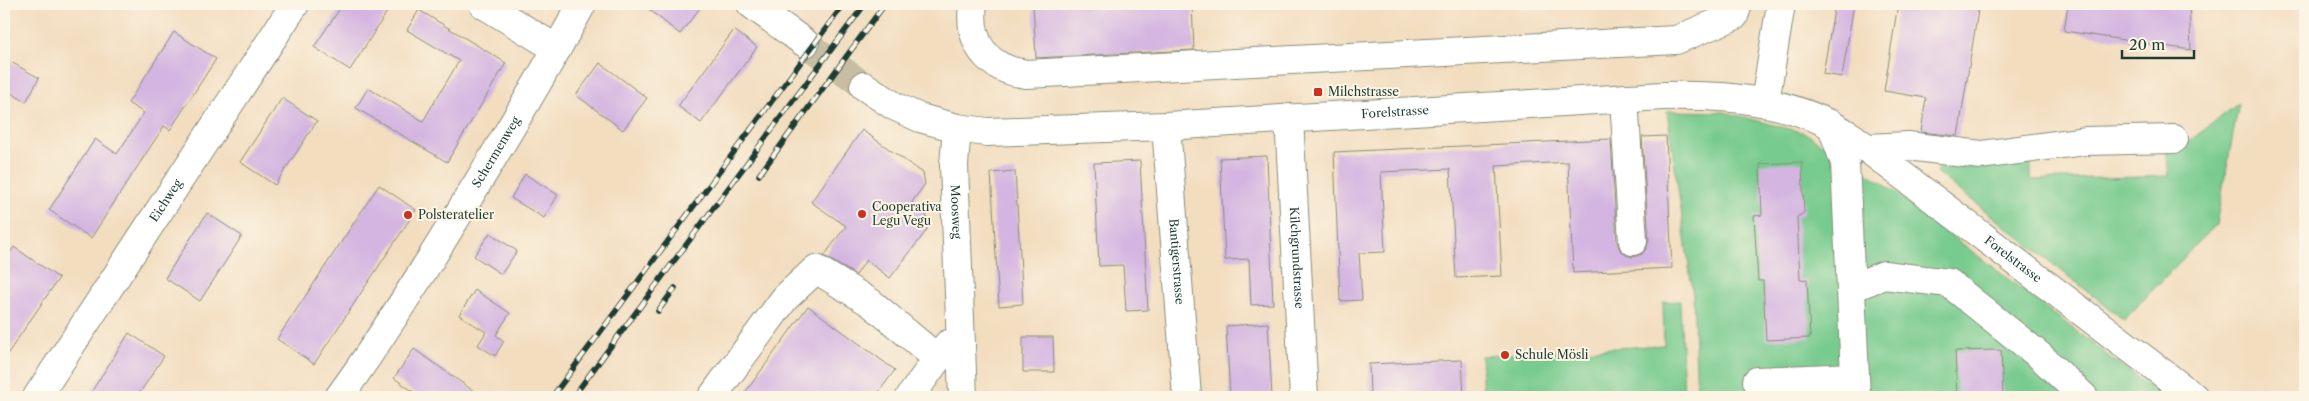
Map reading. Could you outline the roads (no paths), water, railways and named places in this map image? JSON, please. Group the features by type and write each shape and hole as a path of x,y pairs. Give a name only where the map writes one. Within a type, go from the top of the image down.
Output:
{"street":[{"name":"Eichweg","path":"37,397 295,4"},
{"path":"483,4 558,49"},
{"name":"Schermenweg","path":"339,397 459,214 558,49 582,4"},
{"path":"750,4 805,43"},
{"path":"973,4 972,30 984,53 1003,68 1026,74 1676,40 1734,16 1738,4"},
{"path":"1765,102 1781,4"},
{"path":"864,86 894,106 920,118 957,128"},
{"name":"Forelstrasse","path":"957,128 987,132 1015,132 1166,126 1624,98 1717,96 1765,102 1831,124 1868,148 2194,397"},
{"path":"1624,98 1633,241"},
{"name":"Kilchgrundstrasse","path":"1289,118 1304,397"},
{"path":"1758,381 1856,387 1845,162 1831,124"},
{"name":"Bantigerstrasse","path":"1166,126 1187,397"},
{"name":"Moosweg","path":"957,128 954,166 963,397"},
{"path":"1868,148 1908,146 1980,154 2085,140 2174,139"},
{"path":"712,397 785,298 816,268 871,303 938,359"},
{"path":"1851,288 1884,275 1949,283 2040,356 2084,397"},
{"path":"910,397 959,328"}],"tunnel":[{"path":"805,43 864,86"}],"railway":[{"path":"552,397 844,4"},
{"path":"573,397 865,4"},
{"path":"759,175 885,4"},
{"path":"658,311 675,288"}],"place":[{"name":"Milchstrasse","path":"1318,92"},
{"name":"Cooperativa Legu Vegu","path":"862,214"},
{"name":"Polsteratelier","path":"408,215"},
{"name":"Schule Mösli","path":"1505,355"}]}
